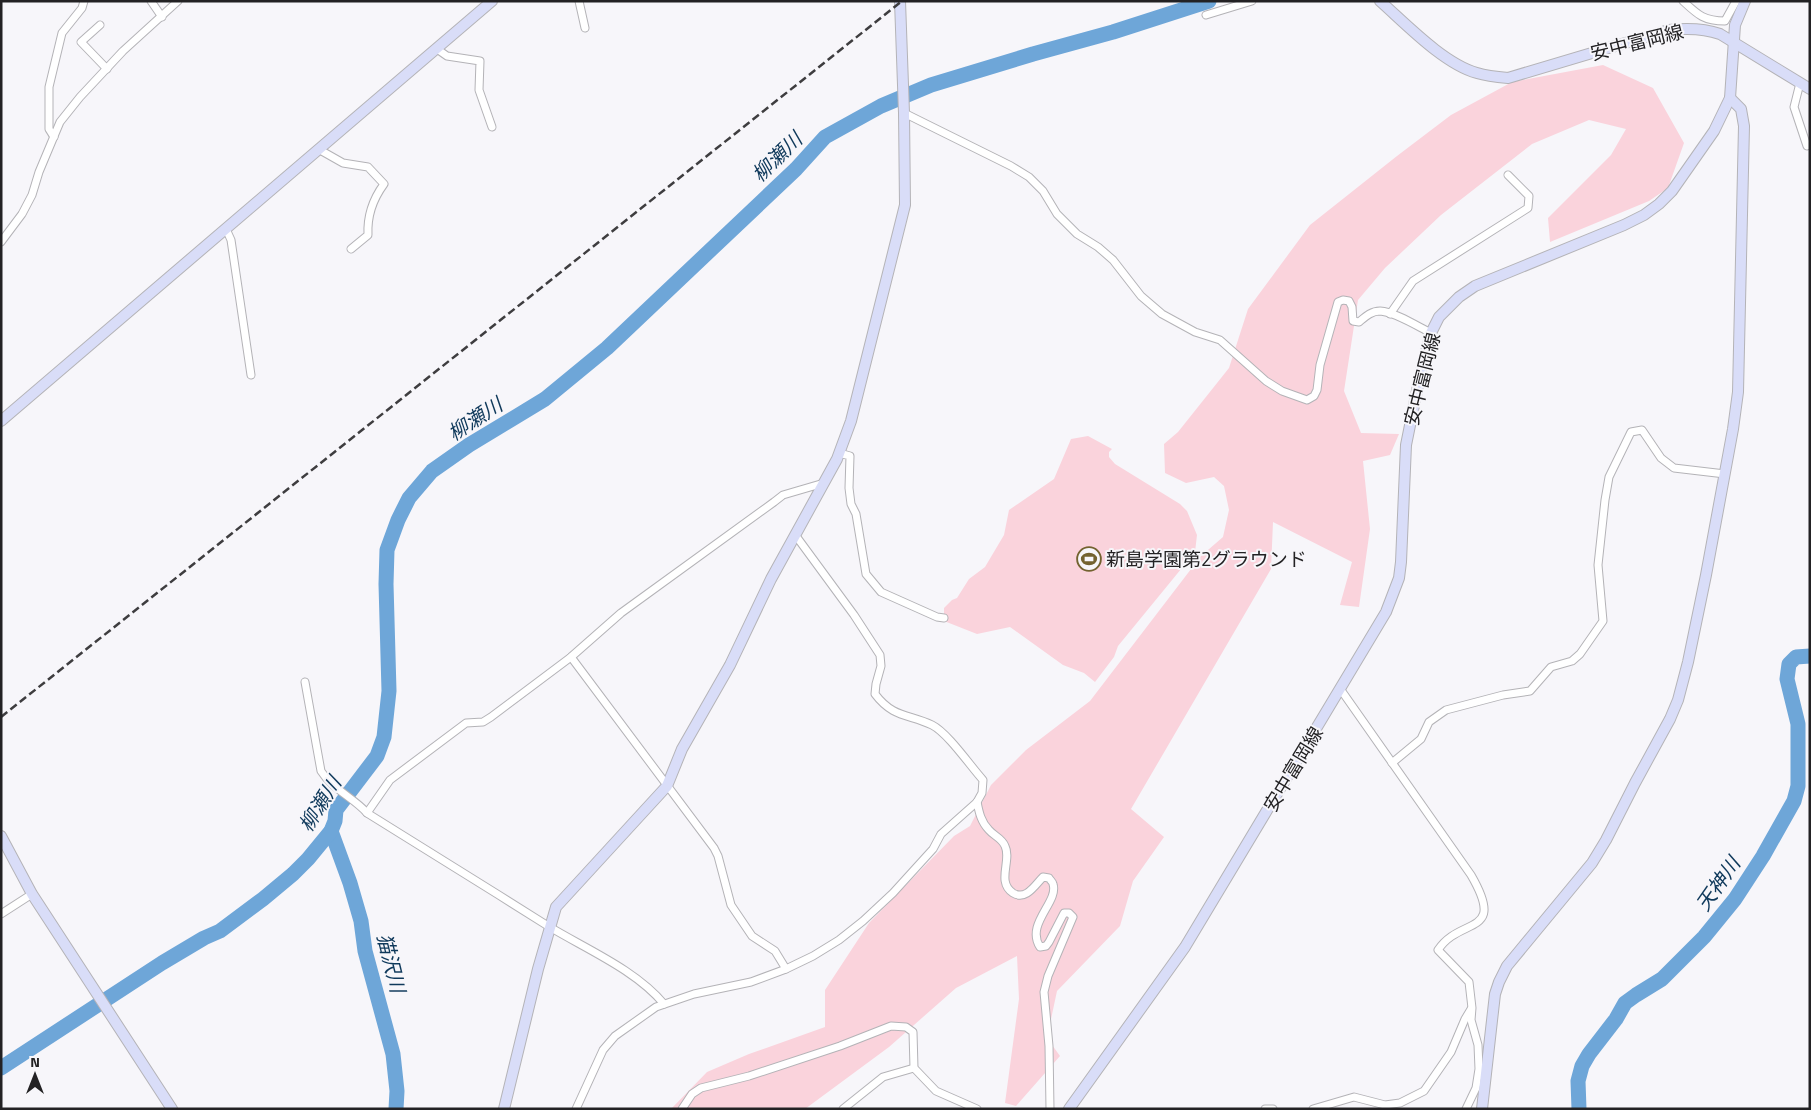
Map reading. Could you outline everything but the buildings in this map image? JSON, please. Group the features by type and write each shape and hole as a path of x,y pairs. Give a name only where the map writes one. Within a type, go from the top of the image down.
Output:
{"street":[{"path":"54,137 49,129 49,87 62,33 82,8 84,1"},
{"path":"151,1 162,17"},
{"path":"1,242 22,214 32,195 39,172 60,122 80,97 123,51 178,1"},
{"path":"579,1 585,28"},
{"path":"504,1109 556,907 667,786 682,749 730,665 771,579 824,483 851,421 905,205 900,1"},
{"path":"1206,15 1252,1"},
{"name":"安中富岡線","path":"1070,1109 1185,947 1341,690 1386,612 1399,578 1401,562 1406,445 1421,371 1431,333 1439,317 1450,304 1475,286 1624,226 1644,215 1672,191 1714,131 1730,98 1733,42 1720,34 1710,31 1688,28 1669,30 1508,78 1492,77 1469,70 1445,57 1380,1"},
{"path":"1683,1 1700,16 1712,21 1725,21 1736,1"},
{"path":"1745,1 1735,26 1733,42 1810,89"},
{"path":"1,421 320,150 488,3"},
{"path":"100,25 81,42 107,69"},
{"path":"437,49 447,56 480,61 479,90 492,127"},
{"path":"1800,83 1794,107 1807,146"},
{"path":"1482,1109 1493,1006 1498,982 1507,966 1592,863 1606,840 1670,719 1678,700 1688,662 1725,474 1738,392 1744,126 1741,110 1730,98"},
{"path":"904,111 1029,177 1043,191 1057,214 1077,234 1114,260 1141,296 1162,314 1195,332 1220,340 1266,381 1282,391 1307,400 1314,396 1317,390 1320,366 1338,302 1343,300 1349,301 1352,307 1353,321 1359,322 1367,315 1379,311 1390,314 1431,333"},
{"path":"320,150 343,163 368,167 384,184 376,195 368,222 368,235 351,249"},
{"path":"1390,314 1413,281 1528,208 1529,196 1508,176"},
{"path":"226,229 231,240 251,375"},
{"path":"1392,764 1421,739 1429,722 1446,710 1530,691 1551,667 1572,661 1580,654 1603,621 1598,565 1604,500 1609,476 1631,432 1642,430 1661,458 1674,468 1725,474"},
{"path":"839,452 850,456 848,488 856,514 866,574 881,592 937,617 944,618"},
{"path":"368,813 390,780 466,723 483,722 492,717 570,658 621,613 783,495 824,483"},
{"path":"576,1109 603,1050 615,1036 656,1007 694,994 751,982 786,968 839,940 893,893 933,849 941,834 977,802 982,793 983,780 934,726 895,713 882,704 875,694 881,666 880,655 854,615 796,536"},
{"path":"570,658 714,848 718,856 731,905 752,936 775,951 786,968"},
{"path":"305,682 321,771 326,779 368,813 636,978 653,991 664,1004"},
{"path":"1341,690 1471,875 1482,894 1484,914 1478,923 1443,942 1438,950 1469,982 1472,1008 1470,1020 1478,1045 1479,1070 1476,1088 1466,1109"},
{"path":"977,802 981,820 1006,847 1008,853 1005,882 1009,890 1016,895 1022,896 1029,893 1043,876 1049,878 1053,885 1053,893 1038,925 1036,934 1040,947 1046,946 1049,942 1064,913 1069,913 1073,918 1048,976 1044,992 1049,1046 1050,1109"},
{"path":"1,836 32,894 172,1109"},
{"path":"1,914 32,894"},
{"path":"1313,1109 1354,1096 1385,1106 1400,1103 1424,1091 1450,1052 1465,1018 1472,1008"},
{"path":"682,1109 692,1094 701,1088 749,1076 840,1046 891,1026 906,1027 913,1032 914,1068 936,1091 977,1109"},
{"path":"843,1109 882,1076 914,1068"},
{"path":"1265,1109 1273,1109"}],"shaded area":[{"path":"1603,65 1653,88 1684,143 1668,188 1649,201 1550,242 1548,218 1611,155 1626,129 1589,120 1532,144 1441,215 1385,268 1358,300 1344,391 1361,433 1399,434 1390,455 1363,461 1370,529 1359,607 1340,605 1352,562 1273,522 1271,569 1131,809 1164,837 1133,881 1120,926 1057,991 1047,1038 1060,1056 1016,1106 1005,1103 1019,999 1017,956 956,988 889,1047 805,1109 671,1109 707,1072 749,1054 825,1027 825,990 869,923 954,836 970,826 991,785 1026,750 1090,701 1201,556 1223,537 1229,510 1224,486 1214,477 1186,483 1165,473 1164,444 1178,432 1229,368 1248,309 1310,225 1451,115 1512,82"},
{"name":"新島学園第2グラウンド","path":"1088,436 1112,449 1109,452 1109,457 1115,464 1180,504 1187,511 1197,535 1195,552 1118,646 1114,657 1095,682 1084,673 1063,665 1010,627 977,634 944,621 944,608 957,598 969,579 985,567 1004,535 1009,510 1054,479 1071,439"}],"waterway":[{"name":"柳瀬川","path":"1,1068 162,963 204,938 220,931 293,874 331,831 335,821 336,810 377,756 384,737 389,691 387,550 398,520 409,498 432,471 469,445 545,399 607,348 796,169 825,137 881,106 931,85 1113,32 1209,1"},
{"name":"天神川","path":"1579,1109 1578,1081 1582,1066 1589,1054 1616,1019 1625,1003 1662,979 1704,937 1735,899 1763,856 1794,801 1798,786 1798,724 1787,679 1789,664 1796,657 1810,656"},
{"name":"猫沢川","path":"331,831 350,883 361,921 365,951 393,1054 397,1091 396,1109"}],"railway":[{"path":"1,717 902,1"}],"place":[{"name":"新島学園第2グラウンド","path":"1089,559"}]}
